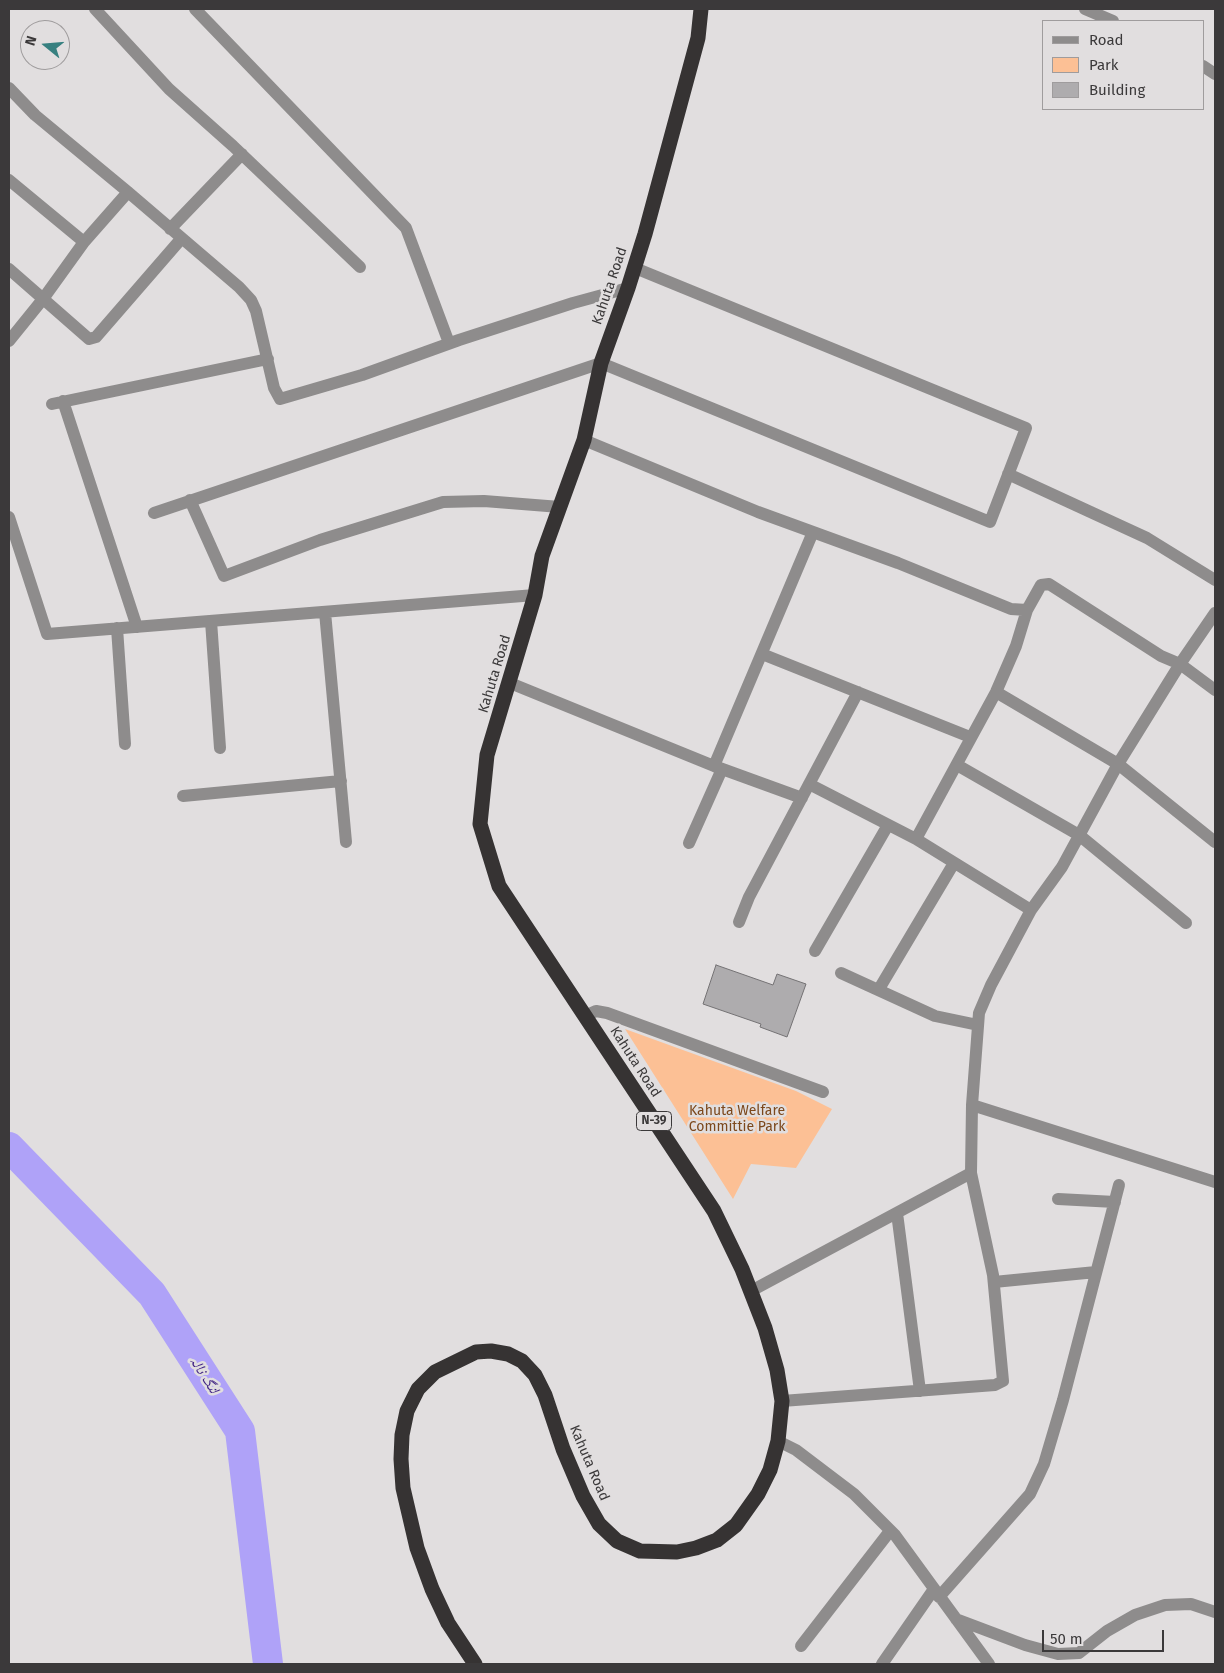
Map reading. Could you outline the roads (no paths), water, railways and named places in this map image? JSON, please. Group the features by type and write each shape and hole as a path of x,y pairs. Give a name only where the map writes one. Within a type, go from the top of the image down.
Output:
{"highway":[{"name":"Kahuta Road","path":"474,1664 448,1623 432,1589 417,1548 402,1488 402,1443 407,1410 418,1389 436,1372 476,1352 491,1351 508,1354 522,1361 535,1375 545,1395 563,1449 583,1496 599,1524 618,1541 640,1552 677,1552 696,1548 717,1540 736,1525 750,1507 770,1470 778,1441 782,1401 777,1370 765,1328 751,1291 714,1211 499,886 480,824 487,755 510,684 535,594 542,556 584,440 601,363 634,268 698,38 701,9"}],"street":[{"path":"95,9 169,89 242,154 360,267"},
{"path":"194,9 406,228 449,344"},
{"path":"1085,9 1111,20"},
{"path":"1204,67 1215,74"},
{"path":"9,88 35,115 239,287 251,300 256,311 274,388 280,399 362,375 573,303 628,288"},
{"path":"170,230 242,154"},
{"path":"9,180 84,242"},
{"path":"9,341 43,299 84,242 128,192"},
{"path":"9,269 89,339 96,337 181,239"},
{"path":"154,513 601,363 990,522 1026,428 634,268"},
{"path":"137,627 58,402 268,359"},
{"path":"584,440 758,512 898,563 1011,609 1027,610"},
{"path":"1008,474 1147,538 1215,580"},
{"path":"190,500 224,576 320,540 443,502 484,501 560,507"},
{"path":"9,516 46,634 535,594"},
{"path":"689,843 762,654 813,532"},
{"path":"916,839 996,692 1016,646 1027,610 1042,585 1049,584 1160,656 1180,664 1215,690"},
{"path":"326,612 346,842"},
{"path":"782,1401 995,1385 1002,1381 994,1282 970,1173 972,1105 979,1013 990,985 1031,910 1062,867 1118,764 1180,664 1215,613"},
{"path":"212,621 220,748"},
{"path":"117,628 125,744"},
{"path":"762,654 970,737"},
{"path":"510,684 718,767 802,798"},
{"path":"739,922 749,897 858,692"},
{"path":"996,692 1118,764 1215,842"},
{"path":"957,765 1079,836 1186,923"},
{"path":"183,796 341,781"},
{"path":"809,784 916,839 1031,910"},
{"path":"815,951 888,825"},
{"path":"879,989 954,863"},
{"path":"841,973 935,1016 978,1025"},
{"path":"585,1016 596,1011 607,1013 823,1092"},
{"path":"972,1105 1215,1182"},
{"path":"751,1291 970,1173"},
{"path":"882,1664 936,1593 1030,1494 1044,1464 1063,1400 1119,1185"},
{"path":"1058,1199 1115,1202"},
{"path":"897,1212 920,1391"},
{"path":"994,1282 1096,1272"},
{"path":"778,1441 796,1450 854,1494 890,1531 956,1619 982,1661"},
{"path":"801,1646 890,1531"},
{"path":"956,1619 1025,1645 1058,1654 1080,1654 1107,1631 1135,1615 1165,1605 1191,1604 1215,1612"}],"waterway":[{"name":"لنگ نالہ","path":"9,1147 152,1294 240,1431 268,1664"}],"park label":[{"name":"Kahuta Welfare Committie Park","path":"737,1120"}]}
